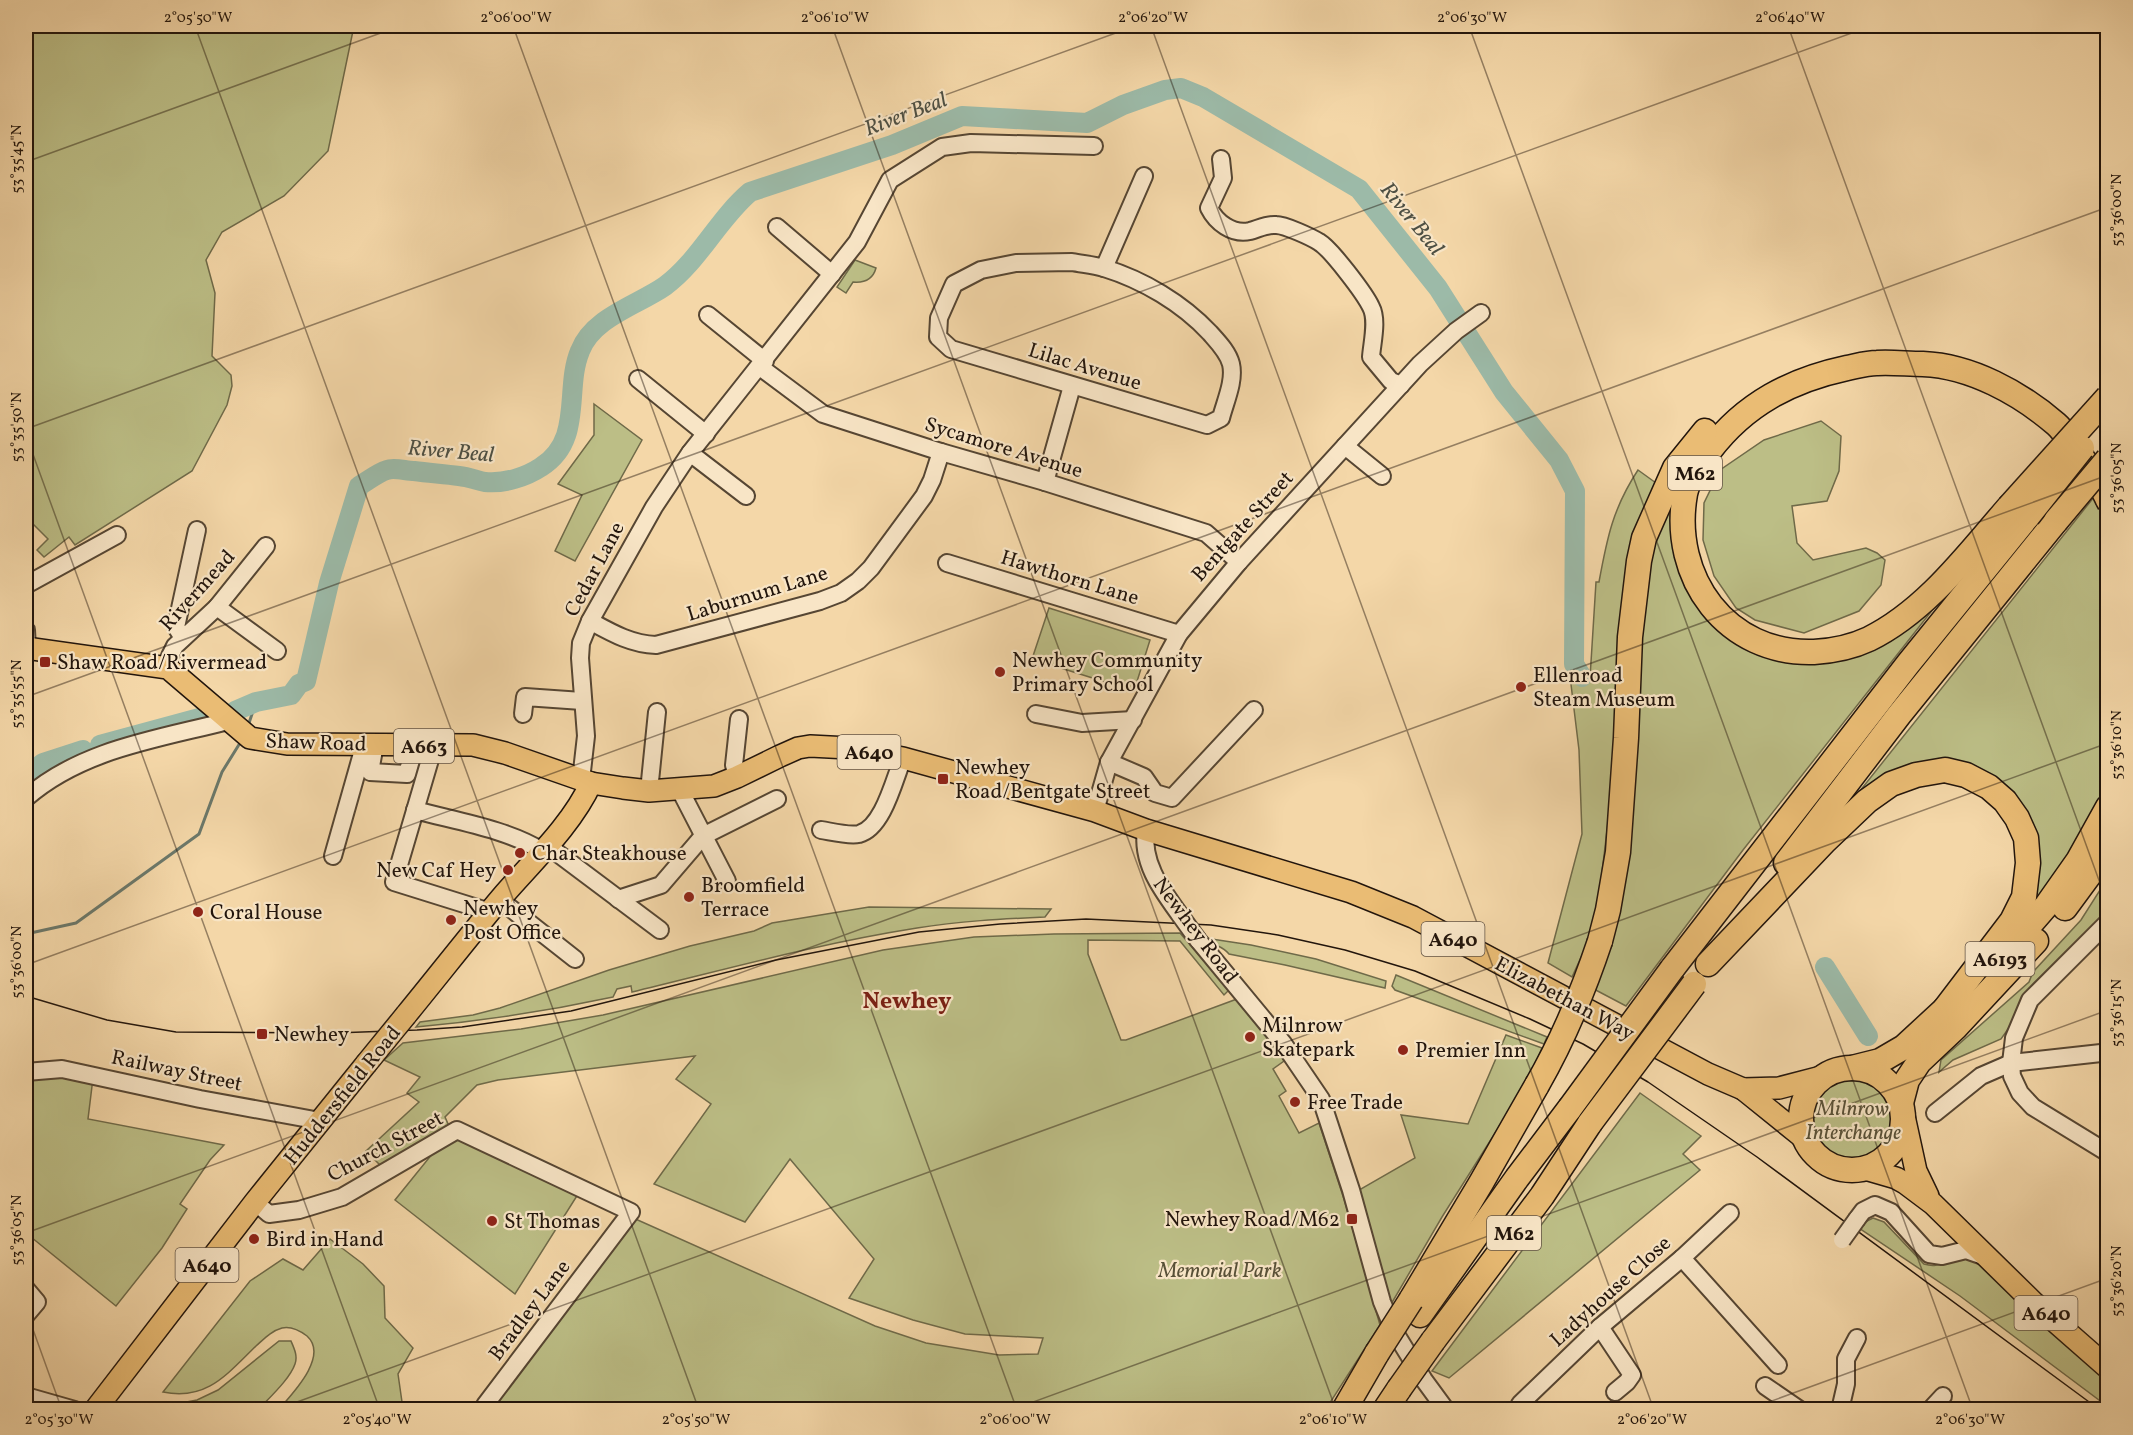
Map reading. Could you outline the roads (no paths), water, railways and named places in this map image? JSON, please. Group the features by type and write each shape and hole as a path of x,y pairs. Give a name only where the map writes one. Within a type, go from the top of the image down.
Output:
{"highway":[{"name":"M62","path":"1344,1410 1415,1307 1554,1055 1584,990 1608,910 1618,852 1630,638 1639,561 1644,538 1675,468 1705,431 1767,381 1819,358 1865,350 1920,348 1964,358 2019,382 2058,408 2072,422 2108,471"},
{"name":"M62","path":"2108,416 2019,512 1961,562 1921,603 1884,631 1866,641 1829,651 1798,652 1771,647 1742,633 1716,612 1707,600 1689,566 1685,546 1685,492 1698,467 1726,430 1767,397 1820,374 1875,363 1939,365 1983,378 2025,401 2058,425 2100,483 2108,500"},
{"name":"M62","path":"1415,1307 1517,1178 1672,969 2108,397"},
{"name":"M62","path":"1385,1410 1433,1341 1542,1196 1590,1123 1708,964 1899,715 2108,459"},
{"name":"M62","path":"1708,964 1825,841 1867,801 1891,784 1916,775 1945,770 1966,775 1989,787 2005,801 2017,818 2026,838 2028,863 2024,897 2012,921 1945,1010"},
{"name":"A6193","path":"1852,1068 1880,1061 1904,1047 1998,960 2047,905 2078,861 2108,807"},
{"name":"A6193","path":"1902,1110 1907,1080 1919,1062 2014,967 2058,916 2108,846"},
{"name":"A640","path":"1825,1076 1852,1068 1865,1070 1884,1080 1896,1092 1902,1110"},
{"path":"1805,1139 1802,1111 1810,1091 1825,1076"},
{"path":"1865,1169 1878,1164 1893,1149 1903,1130 1902,1110"},
{"name":"A640","path":"1805,1139 1818,1157 1836,1168 1850,1171 1865,1169"},
{"name":"M62","path":"1355,1410 1381,1359"}],"main road":[{"path":"26,642 168,668"},
{"name":"Shaw Road","path":"168,668 250,738 274,743 473,745 505,753 586,781"},
{"name":"A640","path":"586,781 650,791 714,786 798,748 810,746 849,748 903,759 1095,811 1146,830"},
{"name":"Huddersfield Road","path":"95,1410 255,1202 586,796 586,781"},
{"name":"Elizabethan Way","path":"1146,830 1351,892 1413,917 1708,1074 1743,1089 1805,1139"},
{"name":"Elizabethan Way","path":"1743,1089 1779,1088 1825,1076"},
{"name":"A640","path":"1902,1110 1916,1171 1933,1204"},
{"name":"A640","path":"1865,1169 1896,1178 1933,1204 2108,1368"}],"street":[{"name":"Cedar Lane","path":"586,781 580,650 590,621 654,507 690,453 857,242 890,180 942,147 971,143 1094,146"},
{"path":"1221,159 1223,178 1209,207 1215,219 1232,230 1248,232 1262,226 1277,225 1320,242 1346,272 1372,308 1371,357 1390,381 1401,385"},
{"path":"1104,268 1144,176"},
{"path":"777,227 832,274"},
{"name":"Lilac Avenue","path":"1072,262 1104,268 1161,293 1185,309 1219,344 1231,365 1231,383 1221,418 1208,425 951,349 938,337 939,318 954,284 981,270 1016,263 1072,262"},
{"name":"Bentgate Street","path":"1095,811 1109,762 1179,634 1239,562 1420,364 1456,331 1481,313"},
{"name":"Sycamore Avenue","path":"708,315 762,364 823,414 1206,534 1239,562"},
{"path":"638,379 706,434"},
{"path":"1045,482 1072,386"},
{"path":"1346,446 1382,476"},
{"name":"Laburnum Lane","path":"590,621 639,644 656,645 820,601 841,592 858,581 871,568 924,496 941,452"},
{"path":"690,453 747,495"},
{"path":"183,638 176,627 197,530"},
{"path":"26,585 117,535"},
{"name":"Rivermead","path":"168,668 175,646 217,607 266,546"},
{"name":"Hawthorn Lane","path":"947,563 1179,634"},
{"path":"217,607 277,651"},
{"path":"524,714 525,697 582,701"},
{"path":"1109,762 1144,777 1155,793 1172,798 1254,710"},
{"path":"650,791 657,712"},
{"path":"1036,714 1082,723 1133,720"},
{"path":"737,777 734,765 739,718"},
{"path":"26,798 42,783 100,753 228,721"},
{"path":"370,744 370,772 389,774 407,774 425,746"},
{"path":"333,856 370,744"},
{"path":"425,746 415,810 394,882 495,906 575,959"},
{"path":"821,831 857,834 870,829 881,815 903,759"},
{"path":"680,790 727,881"},
{"path":"618,899 661,885 704,836 777,799"},
{"path":"415,810 545,848 660,930"},
{"name":"Newhey Road","path":"1146,830 1145,849 1150,868 1161,889 1198,940 1283,1043 1321,1100 1352,1190 1386,1311 1399,1339 1446,1410"},
{"path":"2107,923 2030,1000 2014,1038 2011,1063 2012,1076 2020,1093 2033,1107 2108,1153"},
{"path":"1935,1113 1981,1076 2011,1063 2101,1053"},
{"name":"Railway Street","path":"26,1072 62,1069 200,1099 320,1121"},
{"name":"Church Street","path":"255,1202 269,1214 299,1210 342,1197 457,1130 631,1212"},
{"path":"1842,1240 1863,1211 1875,1205 1891,1212 1929,1254 1947,1255 1966,1250 1987,1257"},
{"name":"Bradley Lane","path":"485,1406 631,1212"},
{"name":"Ladyhouse Close","path":"1520,1404 1600,1328 1682,1258 1730,1213"},
{"path":"1947,1255 1954,1243 1955,1227"},
{"path":"1682,1258 1778,1365"},
{"path":"26,1289 37,1302 26,1315"},
{"path":"1600,1328 1632,1375 1615,1392"},
{"path":"1840,1410 1846,1384 1846,1359 1857,1338"},
{"path":"1765,1386 1800,1410"},
{"path":"26,1396 75,1410"},
{"path":"1930,1410 1943,1396"}],"waterway":[{"name":"River Beal","path":"235,711 256,702 291,695 299,684 306,681 329,583 359,486 390,469 500,482 529,474 541,467 554,456 563,443 571,413 575,366 586,339 605,321 654,293 677,276 750,192 892,145 962,116 1087,123 1123,105 1165,90 1181,88 1203,97 1359,189 1438,288 1504,392 1559,460 1575,491 1574,664 1582,677"},
{"path":"249,723 256,702"},
{"name":"River Beal","path":"100,745 207,716"},
{"path":"26,934 76,923 199,834 222,772 240,743"},
{"name":"River Beal","path":"26,776 43,763 83,750"},
{"name":"River Beal","path":"1825,967 1868,1036"}],"tram line":[{"path":"26,996 107,1020 176,1032 335,1033 417,1030 462,1027 571,1011 776,960 919,932 1086,919 1211,925 1278,935 1345,950 1415,971 1530,1019 1583,1044 1648,1082 1757,1157 2100,1410"}],"place":[{"name":"Shaw Road/Rivermead","path":"45,662"},
{"name":"Newhey Community Primary School","path":"1000,672"},
{"name":"Ellenroad Steam Museum","path":"1521,687"},
{"name":"Newhey Road/Bentgate Street","path":"943,779"},
{"name":"Char Steakhouse","path":"520,853"},
{"name":"New Caf Hey","path":"508,870"},
{"name":"Broomfield Terrace","path":"689,897"},
{"name":"Coral House","path":"198,912"},
{"name":"Newhey Post Office","path":"451,920"},
{"name":"Newhey","path":"262,1034"},
{"name":"Milnrow Skatepark","path":"1250,1037"},
{"name":"Premier Inn","path":"1403,1050"},
{"name":"Free Trade","path":"1295,1102"},
{"name":"Newhey Road/M62","path":"1352,1219"},
{"name":"St Thomas","path":"492,1221"},
{"name":"Bird in Hand","path":"254,1239"}],"district":[{"name":"Newhey","path":"907,1000"}],"park label":[{"name":"Milnrow Interchange","path":"1853,1120"},
{"name":"Memorial Park","path":"1220,1270"}]}
